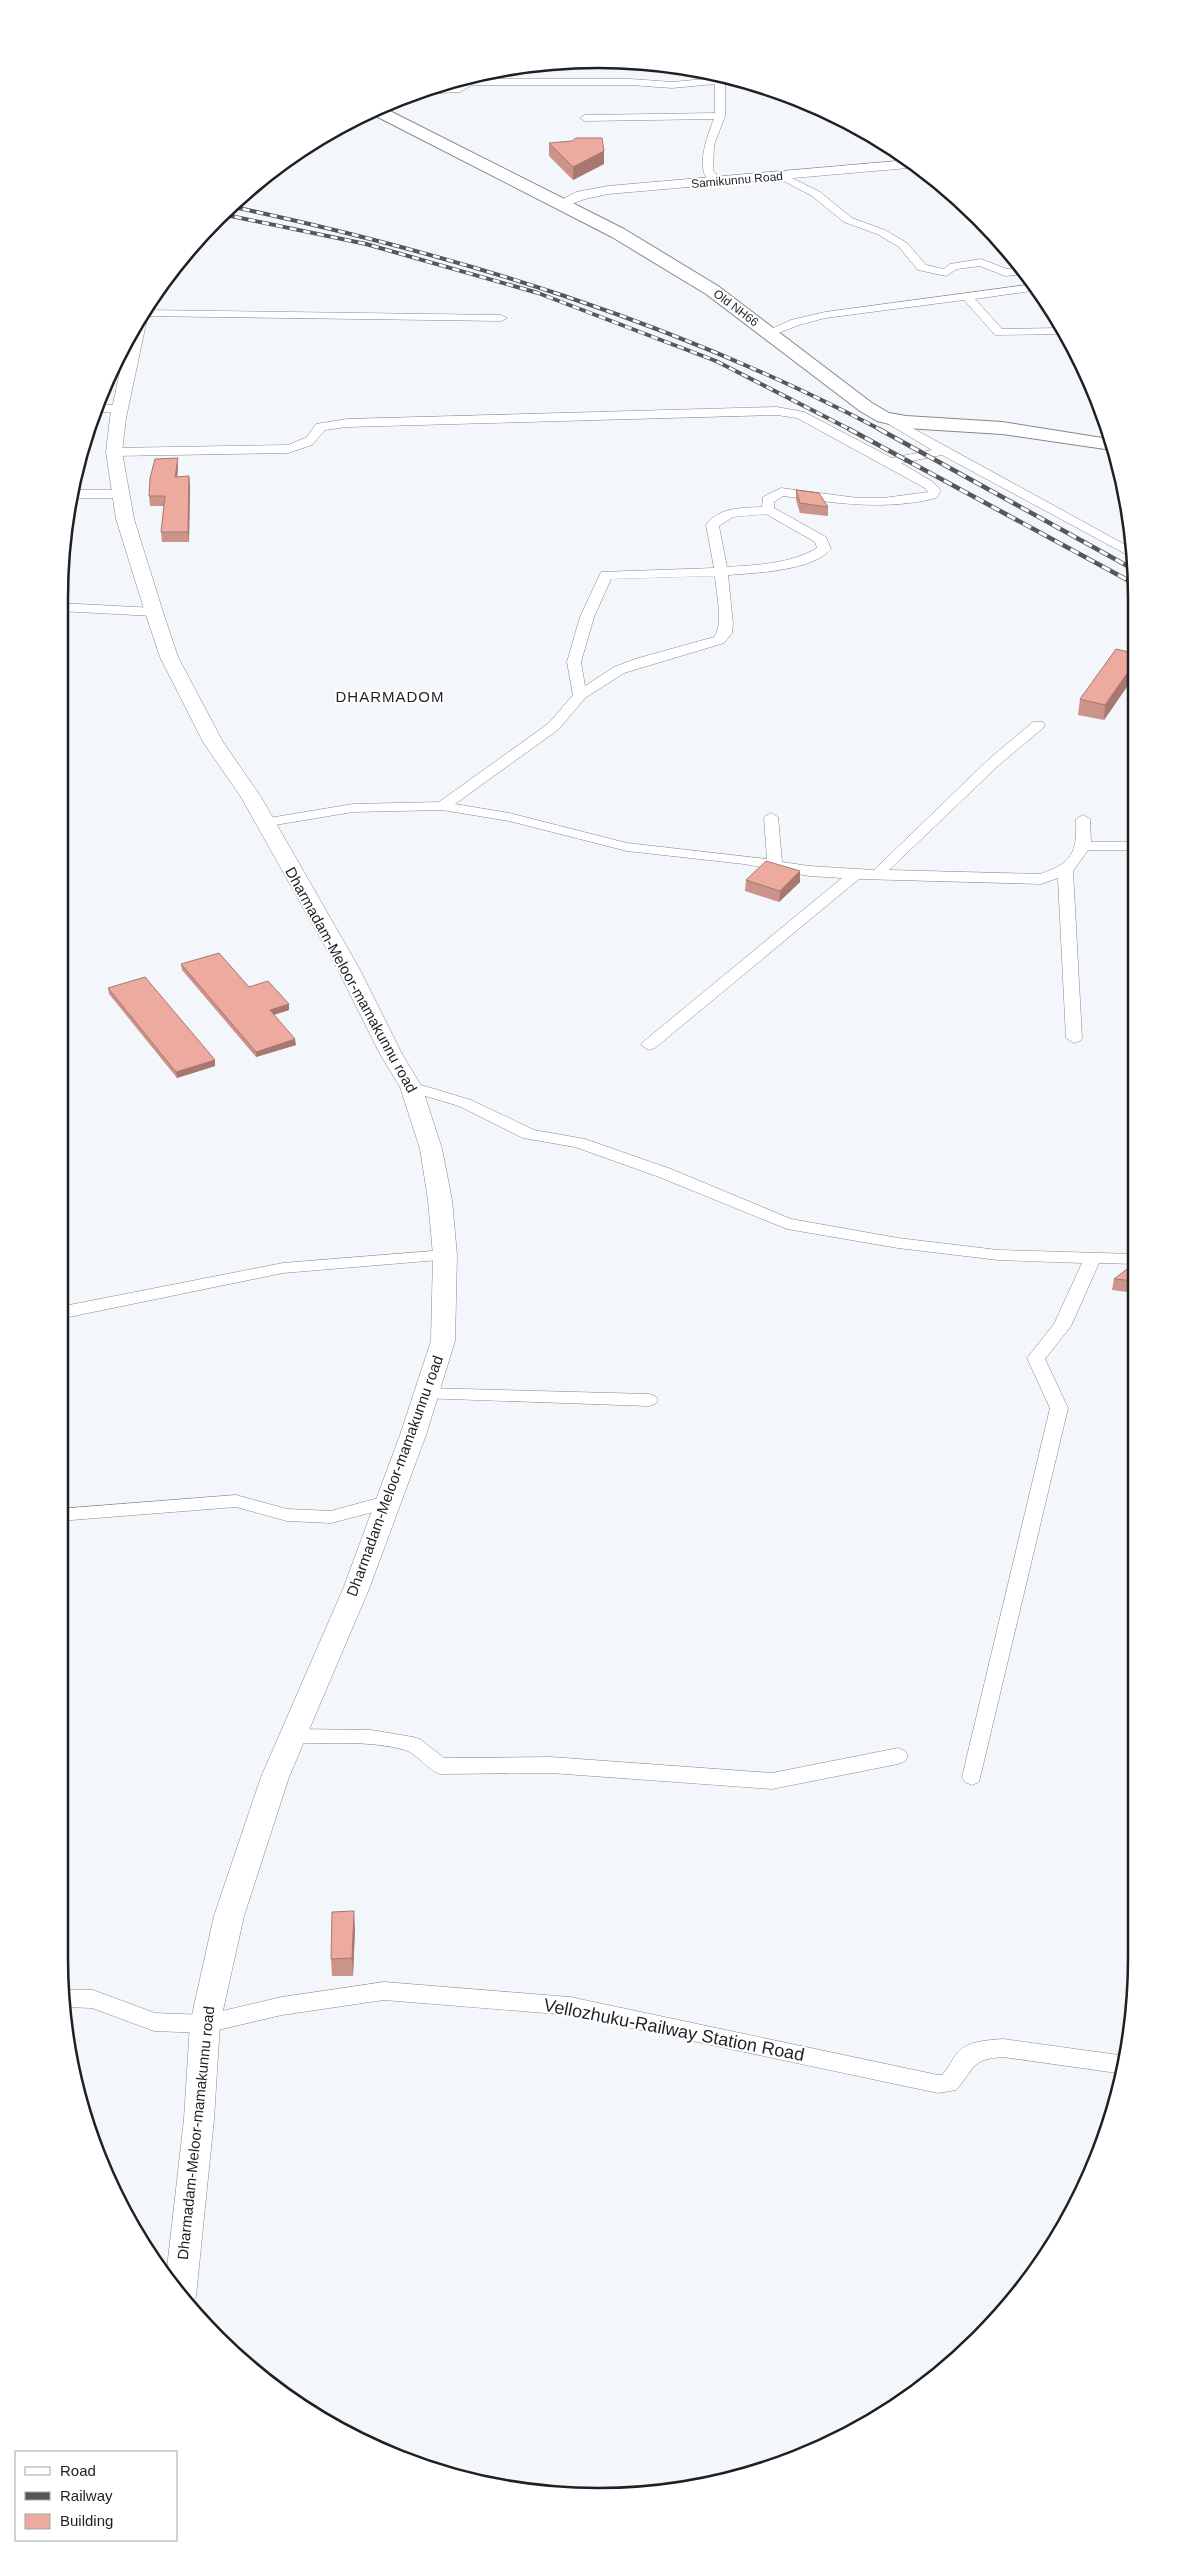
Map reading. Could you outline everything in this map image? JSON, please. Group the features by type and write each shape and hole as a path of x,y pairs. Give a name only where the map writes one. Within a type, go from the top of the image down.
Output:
{"main road":[{"name":"Old NH66","path":"383,113 618,233 712,290 866,407 883,417 906,422 1002,428 1105,444"},
{"name":"Samikunnu Road","path":"561,204 581,195 608,190 904,165"},
{"name":"Dharmadam-Meloor-mamakunnu road","path":"134,341 120,409 114,452 125,519 169,657 213,742 251,797 263,822 348,968 391,1054 411,1087 431,1149 440,1200 445,1255 443,1341 426,1394 356,1589 275,1777 230,1916 204,2024 199,2119 181,2286"}],"street":[{"path":"478,82 631,82 672,84 708,80"},
{"path":"717,182 708,170 709,145 720,116 722,83"},
{"path":"449,90 460,89 465,85"},
{"path":"585,118 720,116"},
{"path":"782,176 816,194 848,220 881,232 903,245 922,268 968,298 999,334 1056,331"},
{"path":"947,286 954,266 981,262 1006,273 1017,272"},
{"path":"768,333 795,322 947,286"},
{"path":"968,298 1028,288"},
{"path":"151,313 501,318"},
{"path":"103,408 120,409"},
{"path":"114,452 288,449 308,442 318,436 320,427 347,423 778,411 800,415 890,462 930,485 935,491 932,495 883,502 858,502 781,492 768,500 768,510"},
{"path":"883,417 1126,550"},
{"path":"890,462 944,451"},
{"path":"78,494 120,494"},
{"path":"442,806 554,726 580,695 619,670 633,664 719,640 725,633 726,624 721,572 712,525 715,521 729,513 768,510 821,540 824,549 819,554 778,566 721,572 606,575 587,617 574,662 580,695"},
{"path":"68,607 154,612"},
{"path":"880,873 994,762 1038,726"},
{"path":"263,822 352,808 442,806 509,817 627,846 775,865 856,874 880,873 1026,880 1055,876 1065,871 1084,846 1083,819"},
{"path":"771,818 775,865"},
{"path":"1084,846 1128,846"},
{"path":"1065,871 1074,1038"},
{"path":"649,1045 828,895 856,874"},
{"path":"411,1087 465,1103 529,1134 579,1143 665,1173 788,1224 898,1243 998,1255 1128,1258"},
{"path":"68,1311 283,1268 445,1255"},
{"path":"972,1777 1059,1408 1036,1358 1062,1326 1093,1258"},
{"path":"426,1394 649,1400"},
{"path":"68,1514 236,1501 287,1516 331,1517 389,1501"},
{"path":"294,1736 371,1737 414,1744 440,1766 551,1765 772,1781 898,1756"},
{"name":"Vellozhuku-Railway Station Road","path":"204,2024 282,2006 384,1991 570,2006 666,2028 823,2058 938,2084 948,2084 967,2057 984,2048 1003,2048 1063,2058 1117,2064"},
{"path":"69,1998 93,1999 154,2022 204,2024"}],"building":[{"path":"576,138 602,138 604,151 573,167 549,143 572,141"},
{"path":"178,458 175,477 189,476 188,532 161,532 165,496 149,496 150,478 155,459"},
{"path":"796,490 819,493 828,507 800,503"},
{"path":"1116,649 1128,652 1128,672 1105,705 1080,699"},
{"path":"766,861 800,871 780,891 746,880"},
{"path":"219,953 249,987 268,981 289,1004 270,1010 295,1039 256,1052 181,964"},
{"path":"145,977 215,1060 176,1072 108,988"},
{"path":"1128,1268 1128,1280 1114,1279"},
{"path":"354,1911 352,1958 331,1959 332,1912"}],"railway":[{"path":"238,208 397,246 481,269 563,296 644,324 724,356 803,391 879,429"},
{"path":"230,216 366,244 538,293 716,361 851,430"},
{"path":"849,429 1127,580"},
{"path":"879,429 1127,566"}],"district":[{"name":"DHARMADOM","path":"390,697"}]}
